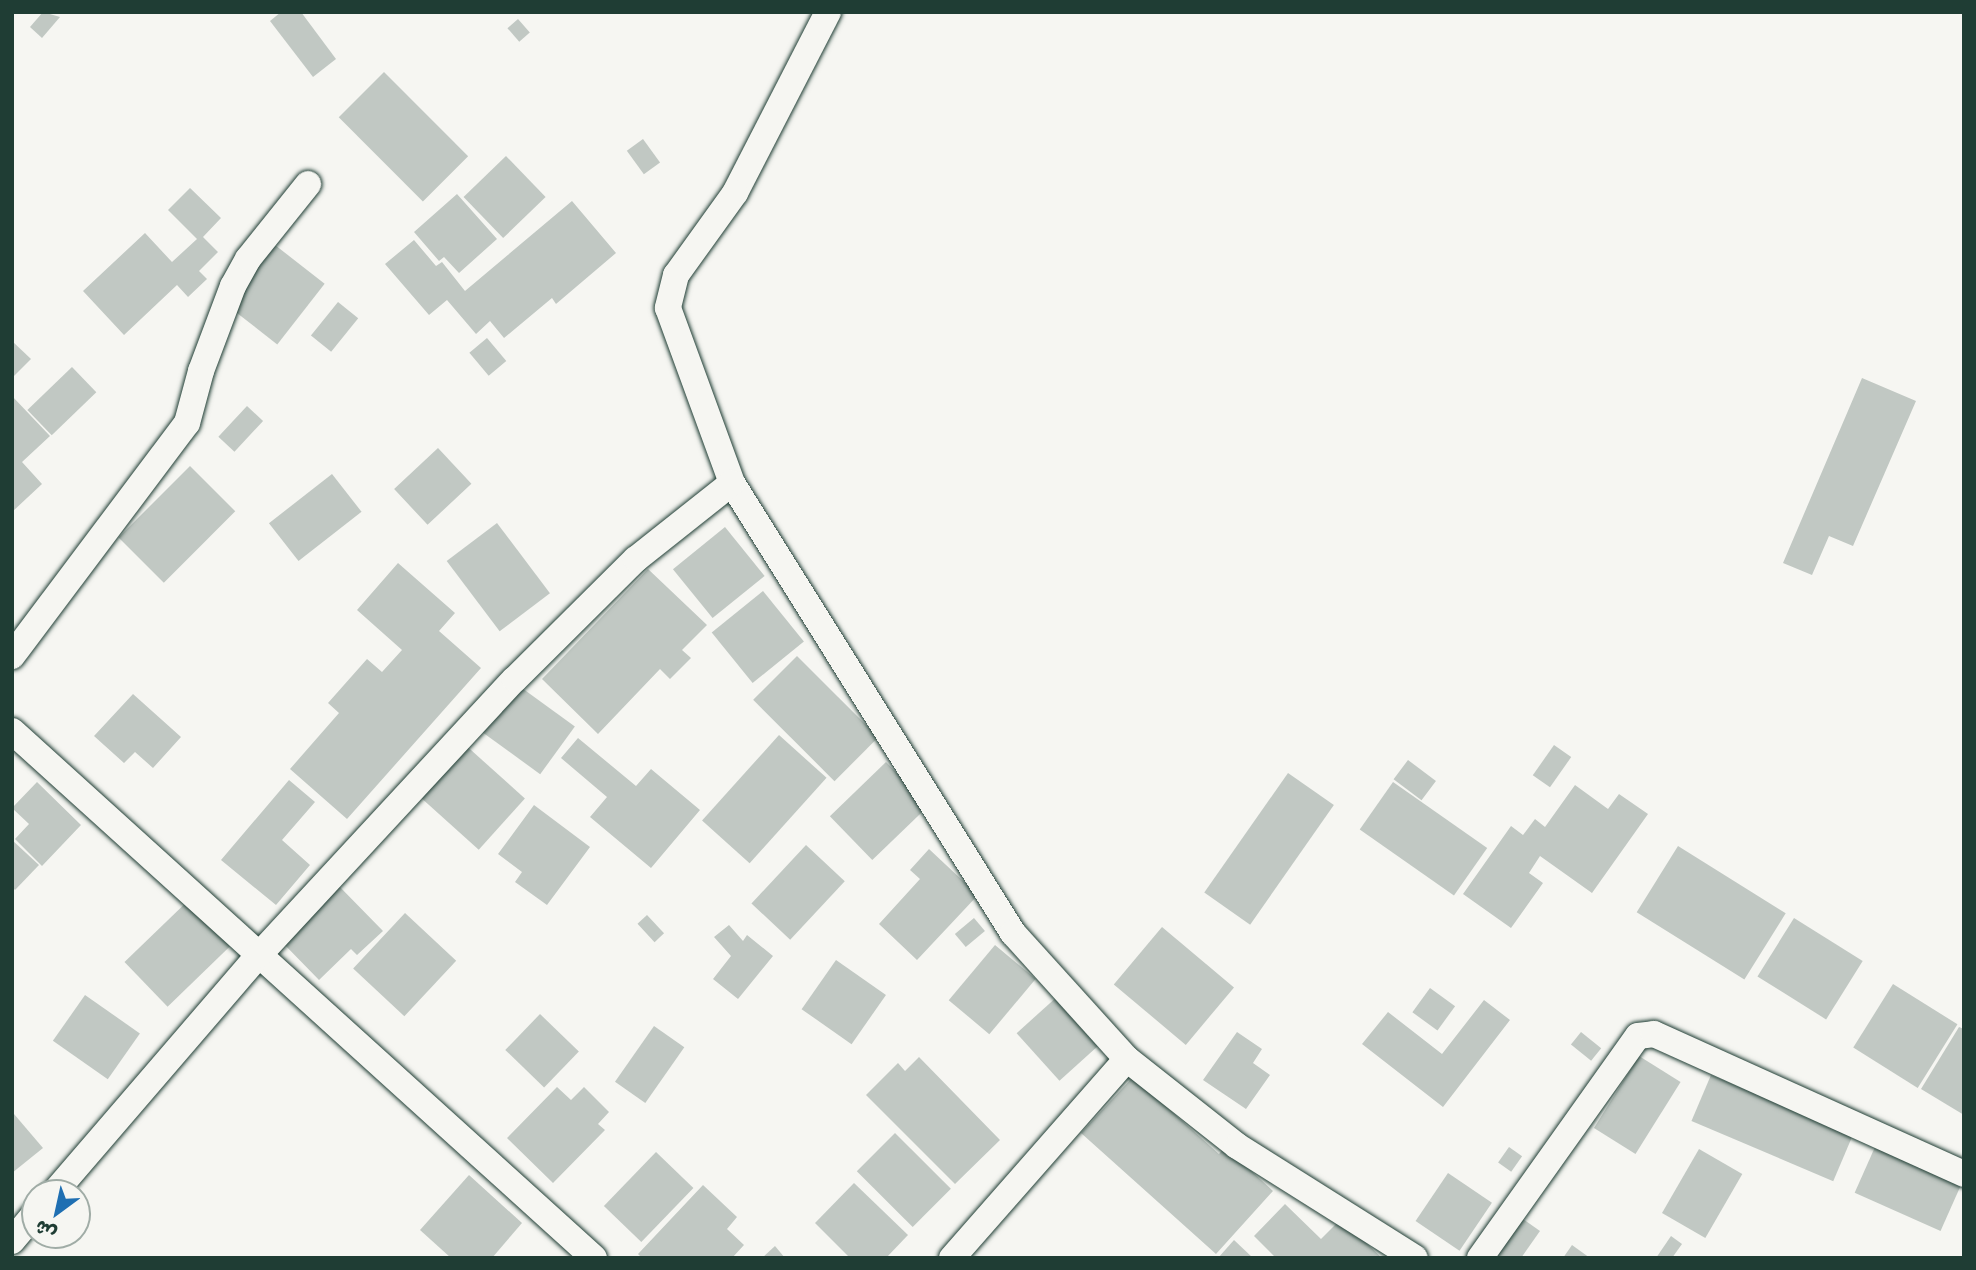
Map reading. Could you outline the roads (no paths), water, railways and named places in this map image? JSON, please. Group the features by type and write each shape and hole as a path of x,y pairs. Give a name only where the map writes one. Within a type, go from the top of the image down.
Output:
{"street":[{"path":"828,12 735,193 676,275 668,308 732,482 1013,933 1127,1059 1237,1146 1415,1258"},
{"path":"12,656 187,423 201,371 233,286 248,259 308,184"},
{"path":"66,1179 259,956 515,679 636,559 732,482"},
{"path":"12,731 594,1258"},
{"path":"1480,1258 1638,1036 1654,1034 1964,1174"},
{"path":"952,1258 1127,1059"}]}
